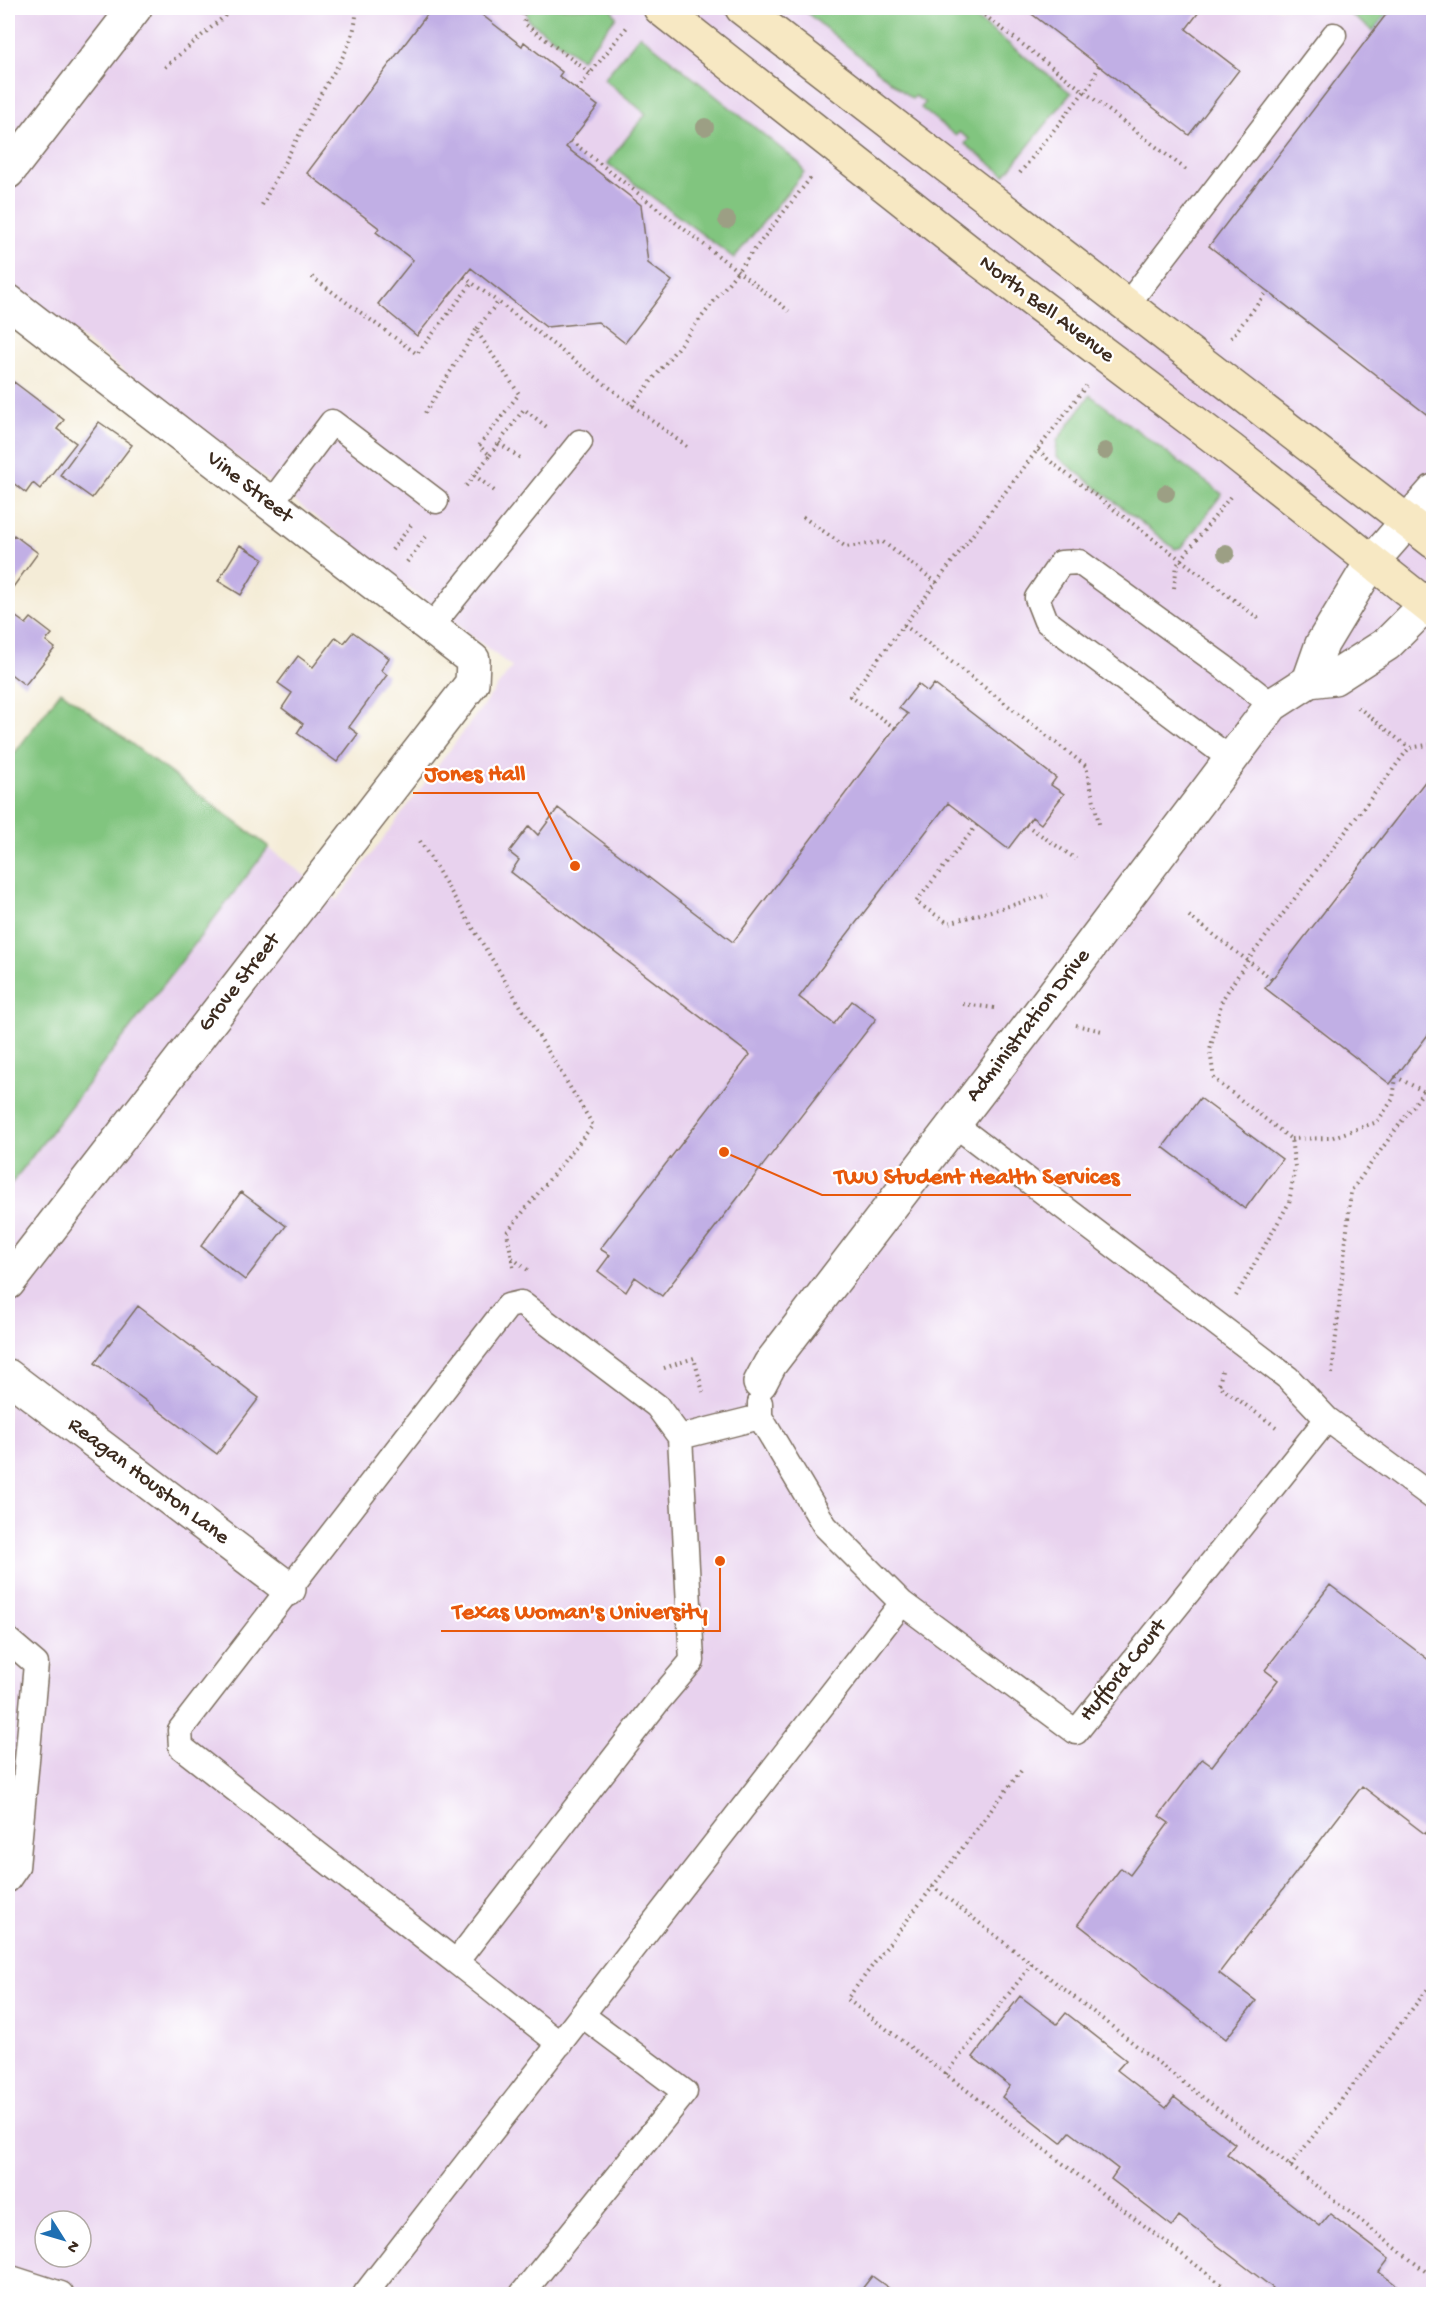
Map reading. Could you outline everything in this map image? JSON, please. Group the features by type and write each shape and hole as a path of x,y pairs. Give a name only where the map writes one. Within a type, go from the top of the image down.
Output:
{"main road":[{"name":"North Bell Avenue","path":"660,8 978,259 1230,449 1371,563 1431,605"},
{"path":"742,8 1434,542"}],"street":[{"path":"8,172 135,8"},
{"name":"Vine Street","path":"8,302 472,660 472,683"},
{"path":"1310,681 1322,644 1371,563 1434,491"},
{"name":"Administration Drive","path":"760,1383 770,1364 1272,705 1310,681 1334,678 1387,644 1431,605"},
{"name":"Grove Street","path":"8,1283 472,683"},
{"name":"Reagan Houston Lane","path":"8,1376 289,1589"}],"lane":[{"path":"1127,305 1334,35"},
{"path":"270,504 332,422 436,501"},
{"path":"430,628 580,442"},
{"path":"1232,760 1046,621 1037,598 1061,563 1079,562 1197,647 1272,705"},
{"path":"954,1124 1288,1378 1327,1419 1434,1498"},
{"path":"456,1962 659,1700 692,1661 680,1437 657,1406 521,1303 508,1306 180,1730 181,1747 560,2044"},
{"path":"680,1437 760,1417 760,1383"},
{"name":"Hufford Court","path":"760,1417 825,1526 902,1603 1076,1732 1327,1419"},
{"path":"373,2292 582,2015 902,1603"},
{"path":"8,1640 36,1664 17,1867 8,1880"},
{"path":"522,2295 685,2092 582,2015"},
{"path":"8,2277 61,2295"}],"path":[{"path":"165,67 234,8"},
{"path":"262,205 319,97 345,54 357,17 356,8"},
{"path":"522,8 525,24 590,74"},
{"path":"975,8 1190,173 1184,182"},
{"path":"577,90 629,23"},
{"path":"1014,180 1086,91 1099,66"},
{"path":"571,141 789,310"},
{"path":"632,406 737,269 814,174"},
{"path":"312,277 417,354 472,283"},
{"path":"464,277 687,447"},
{"path":"1227,342 1267,292"},
{"path":"425,413 476,330 498,302"},
{"path":"476,330 519,394 479,446 490,455"},
{"path":"895,728 850,696 1086,386"},
{"path":"462,491 524,409"},
{"path":"1038,450 1262,621"},
{"path":"1177,565 1232,495"},
{"path":"803,517 846,547 883,542 937,583"},
{"path":"398,542 392,551 407,561 435,525"},
{"path":"904,625 1086,766 1100,828"},
{"path":"1353,704 1409,748"},
{"path":"1423,1091 1396,1077 1392,1099 1377,1122 1330,1138 1291,1138 1214,1079 1210,1050 1221,1000 1248,960 1409,748 1434,744"},
{"path":"977,825 916,903 948,923 1048,895"},
{"path":"1026,825 1076,859"},
{"path":"420,841 593,1125 507,1232 521,1303"},
{"path":"1189,916 1272,979"},
{"path":"963,1004 1001,1008"},
{"path":"1067,1023 1102,1031"},
{"path":"1327,1419 1351,1191 1434,1077"},
{"path":"1291,1138 1295,1167 1289,1203 1235,1298 1219,1386 1304,1448"},
{"path":"693,1358 703,1392"},
{"path":"1021,1771 848,1999 1234,2295"},
{"path":"932,1886 1434,2278"},
{"path":"946,2074 1032,1964"},
{"path":"1290,2166 1434,1981"}],"shaded area":[{"path":"8,8 1433,8 1433,2294 8,2294 8,762 61,691 337,900 512,667 8,282"}],"green space":[{"path":"526,8 611,8 616,17 582,59 528,20"},
{"path":"801,8 954,8 981,22 1071,93 1005,175 965,144 969,139 959,132 956,136 921,108 925,103 915,96 912,99"},
{"path":"1342,8 1391,8 1373,31"},
{"path":"640,35 799,163 804,172 734,258 607,163 646,114 604,79"},
{"path":"1090,395 1222,494 1182,547 1175,549 1056,456 1057,441"},
{"path":"61,691 269,847 8,1188 8,762"}],"building":[{"path":"432,8 473,8 522,46 524,42 562,72 559,76 598,106 566,147 641,205 648,263 672,281 625,343 598,322 546,327 471,268 417,336 378,304 413,260 376,232 379,228 307,173"},
{"path":"1024,8 1202,8 1186,29 1239,70 1189,135"},
{"path":"1391,8 1434,8 1434,420 1209,246"},
{"path":"14,382 64,420 57,429 76,443 40,489 33,483 26,493 8,479 8,390"},
{"path":"99,422 132,445 92,498 60,475"},
{"path":"14,535 38,553 8,594 8,543"},
{"path":"240,545 263,559 241,595 218,581"},
{"path":"12,614 26,624 31,618 52,634 46,641 55,648 25,685 8,672 8,619"},
{"path":"353,632 389,658 381,670 387,675 349,727 358,734 337,762 297,733 303,724 282,708 292,693 278,683 298,656 313,667 336,637 344,643"},
{"path":"918,684 928,692 934,684 1056,778 1051,785 1064,794 1041,824 1032,817 1008,849 948,803 799,997 834,1024 852,1001 876,1019 662,1296 635,1277 626,1292 598,1271 610,1255 600,1249 750,1055 511,872 519,860 509,852 529,826 538,835 558,808 733,942 908,714 899,708"},
{"path":"1434,770 1434,1027 1390,1084 1265,988"},
{"path":"1200,1098 1282,1159 1245,1209 1163,1147"},
{"path":"241,1192 286,1226 245,1280 201,1246"},
{"path":"138,1306 259,1398 217,1454 95,1363"},
{"path":"1330,1585 1434,1664 1434,1822 1425,1834 1362,1786 1219,1973 1256,2001 1226,2039 1078,1924 1121,1868 1130,1875 1169,1823 1159,1816 1202,1759 1212,1766 1278,1680 1265,1670"},
{"path":"1020,1996 1057,2024 1066,2013 1126,2060 1117,2070 1166,2108 1174,2097 1235,2144 1227,2154 1320,2226 1330,2214 1389,2259 1379,2272 1408,2294 1268,2294 1273,2288 1179,2216 1172,2226 1111,2179 1118,2169 1070,2132 1061,2143 1002,2097 1010,2086 973,2057"},
{"path":"872,2276 897,2294 858,2294"}],"place":[{"name":"Jones Hall","path":"575,866"},
{"name":"TWU Student Health Services","path":"724,1152"},
{"name":"Texas Woman's University","path":"720,1561"}]}
